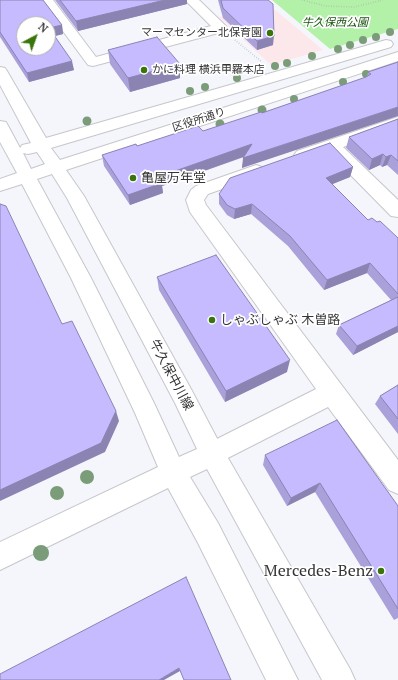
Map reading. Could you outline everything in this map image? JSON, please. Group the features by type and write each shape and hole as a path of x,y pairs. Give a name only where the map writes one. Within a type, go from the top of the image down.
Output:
{"street":[{"path":"46,0 93,62 221,28"},
{"path":"191,0 221,28"},
{"name":"区役所通り","path":"7,156 398,40"},
{"name":"区役所通り","path":"0,185 398,56"},
{"name":"牛久保中川線","path":"0,71 41,145 78,203 179,389 212,454 339,680"},
{"path":"398,122 202,190 197,194 195,200 197,206 332,393 398,481"},
{"path":"0,126 7,156 26,176 45,208 146,411 173,472 208,533 282,680"},
{"path":"331,145 398,211"},
{"path":"0,556 212,454 332,393"}],"path":[{"path":"302,0 326,6 354,7 383,0"},
{"path":"221,28 257,57"}],"shaded area":[{"name":"マーマセンター北保育園","path":"268,4 323,50 271,65 219,17"}],"green space":[{"name":"牛久保西公園","path":"272,0 398,0 398,29 330,49"}],"building":[{"path":"0,0 43,0 55,16 16,16 16,56 56,56 56,38 72,61 27,73 0,32"},
{"path":"60,0 165,0 76,21"},
{"path":"221,0 268,0 273,4 274,36 257,41 223,8"},
{"path":"56,17 62,25 56,26"},
{"path":"157,37 180,64 128,78 108,50"},
{"path":"398,62 398,107 243,158 252,144 158,177 162,183 128,195 102,155 136,144 137,146 198,126 203,131 261,112 262,113 366,77 371,74 368,72"},
{"path":"398,119 398,161 391,155 386,157 383,154 372,159 349,137"},
{"path":"330,143 353,167 326,178 368,220 372,218 377,222 380,221 398,238 398,294 370,263 327,280 290,236 252,204 235,209 227,205 219,194 230,178"},
{"path":"0,204 6,206 62,324 72,321 116,411 101,443 0,490"},
{"path":"216,255 290,360 226,391 157,277"},
{"path":"398,297 398,326 357,346 339,325"},
{"path":"398,385 398,419 380,396"},
{"name":"Mercedes-Benz","path":"337,420 398,506 398,609 320,483 291,498 265,455"},
{"path":"186,577 231,680 184,680 179,668 159,680 0,680 0,674"}],"place":[{"name":"マーマセンター北保育園","path":"270,33"},
{"name":"かに料理 横浜甲羅本店","path":"144,70"},
{"name":"亀屋万年堂","path":"133,178"},
{"name":"しゃぶしゃぶ 木曽路","path":"212,320"},
{"name":"Mercedes-Benz","path":"381,571"}]}
